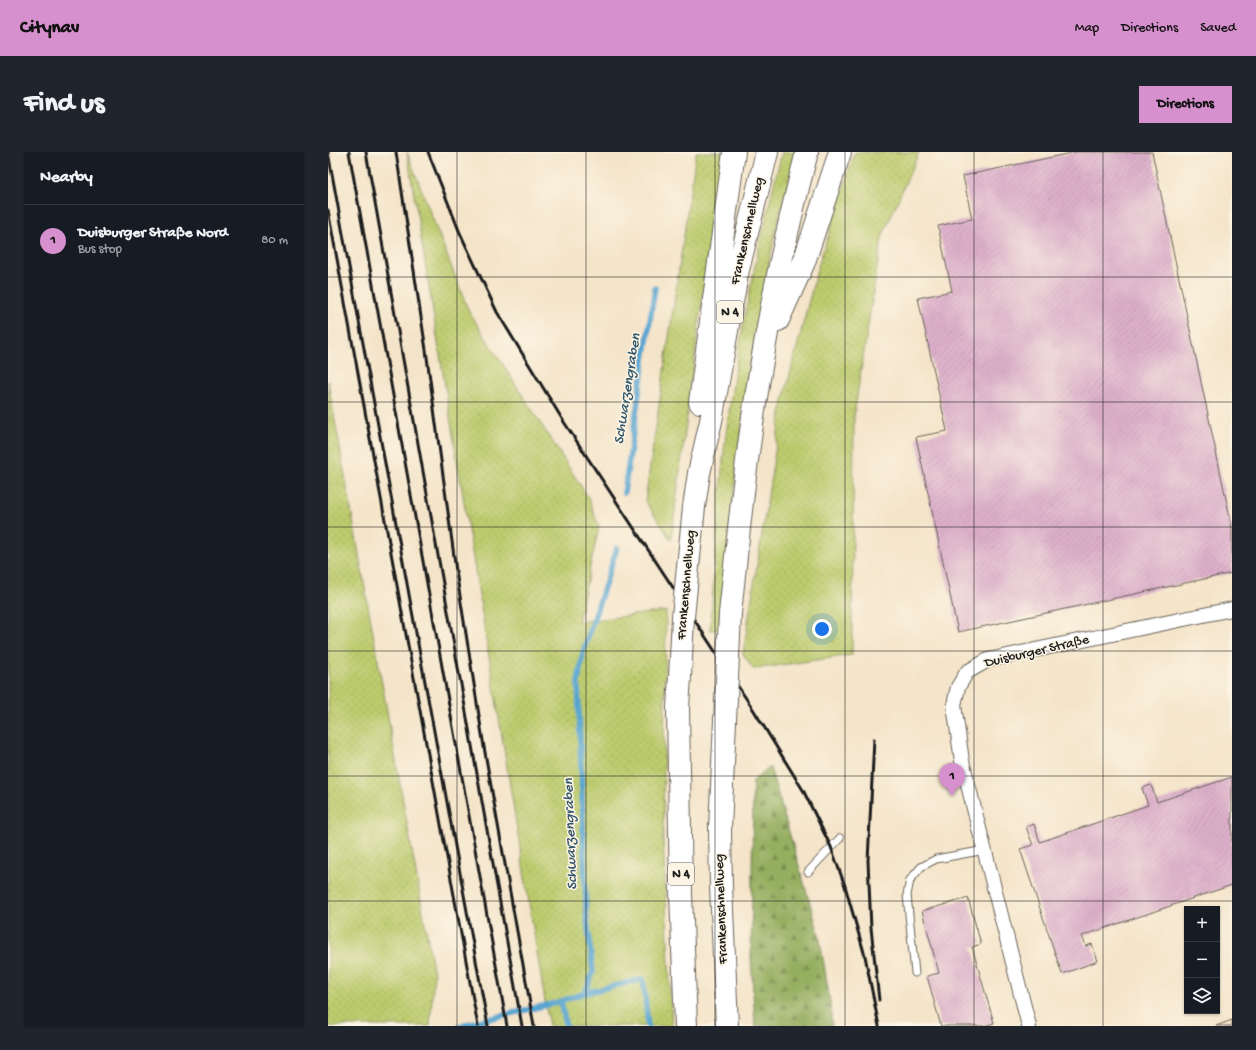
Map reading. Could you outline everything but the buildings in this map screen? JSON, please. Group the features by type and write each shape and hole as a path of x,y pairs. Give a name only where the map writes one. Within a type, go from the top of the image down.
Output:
{"highway":[{"path":"699,473 698,418 734,152"},
{"name":"Frankenschnellweg","path":"686,1026 681,894 679,722 683,624 694,507 699,473 711,421 737,274 767,152"},
{"name":"Frankenschnellweg","path":"727,1026 720,828 730,614 748,456 764,350 785,241 807,152"},
{"path":"764,350 804,262 840,152"}],"street":[{"name":"Duisburger Straße","path":"1029,1026 962,761 954,705 958,687 967,672 988,660 1232,610"}],"lane":[{"path":"808,872 840,838"},
{"path":"915,973 907,895 910,880 921,867 936,859 985,850"}],"green space":[{"path":"407,152 469,312 588,497 599,527 578,622 666,611 663,840 672,1026 549,1026"},
{"path":"696,152 724,152 706,270 671,540 645,501"},
{"path":"782,152 796,152 775,233 747,382 718,630 710,630 722,474 734,376 756,263"},
{"path":"855,152 919,152 882,237 854,415 852,655 753,669 743,654 783,401 817,270"},
{"path":"328,381 434,974 430,1026 328,1026"},
{"path":"770,767 819,934 830,1001 832,1026 755,1026 751,958 753,781"}],"waterway":[{"name":"Schwarzengraben","path":"624,493 655,288"},
{"name":"Schwarzengraben","path":"459,1026 551,1004 585,993 593,971 586,911 578,682 583,652 617,548"},
{"path":"585,993 643,979 648,1026"},
{"path":"561,1001 566,1026"}],"railway":[{"path":"328,152 488,1026"},
{"path":"349,152 507,1026"},
{"path":"366,152 522,1026"},
{"path":"396,152 426,350 456,571 484,747 534,1026"},
{"path":"428,152 460,233 497,312 564,422 753,709 803,790 831,847 845,886 865,956 879,1026"},
{"path":"328,210 478,1026"},
{"path":"874,739 868,861 871,928 879,1000"}],"place":[{"name":"Duisburger Straße Nord","path":"952,796"}]}
